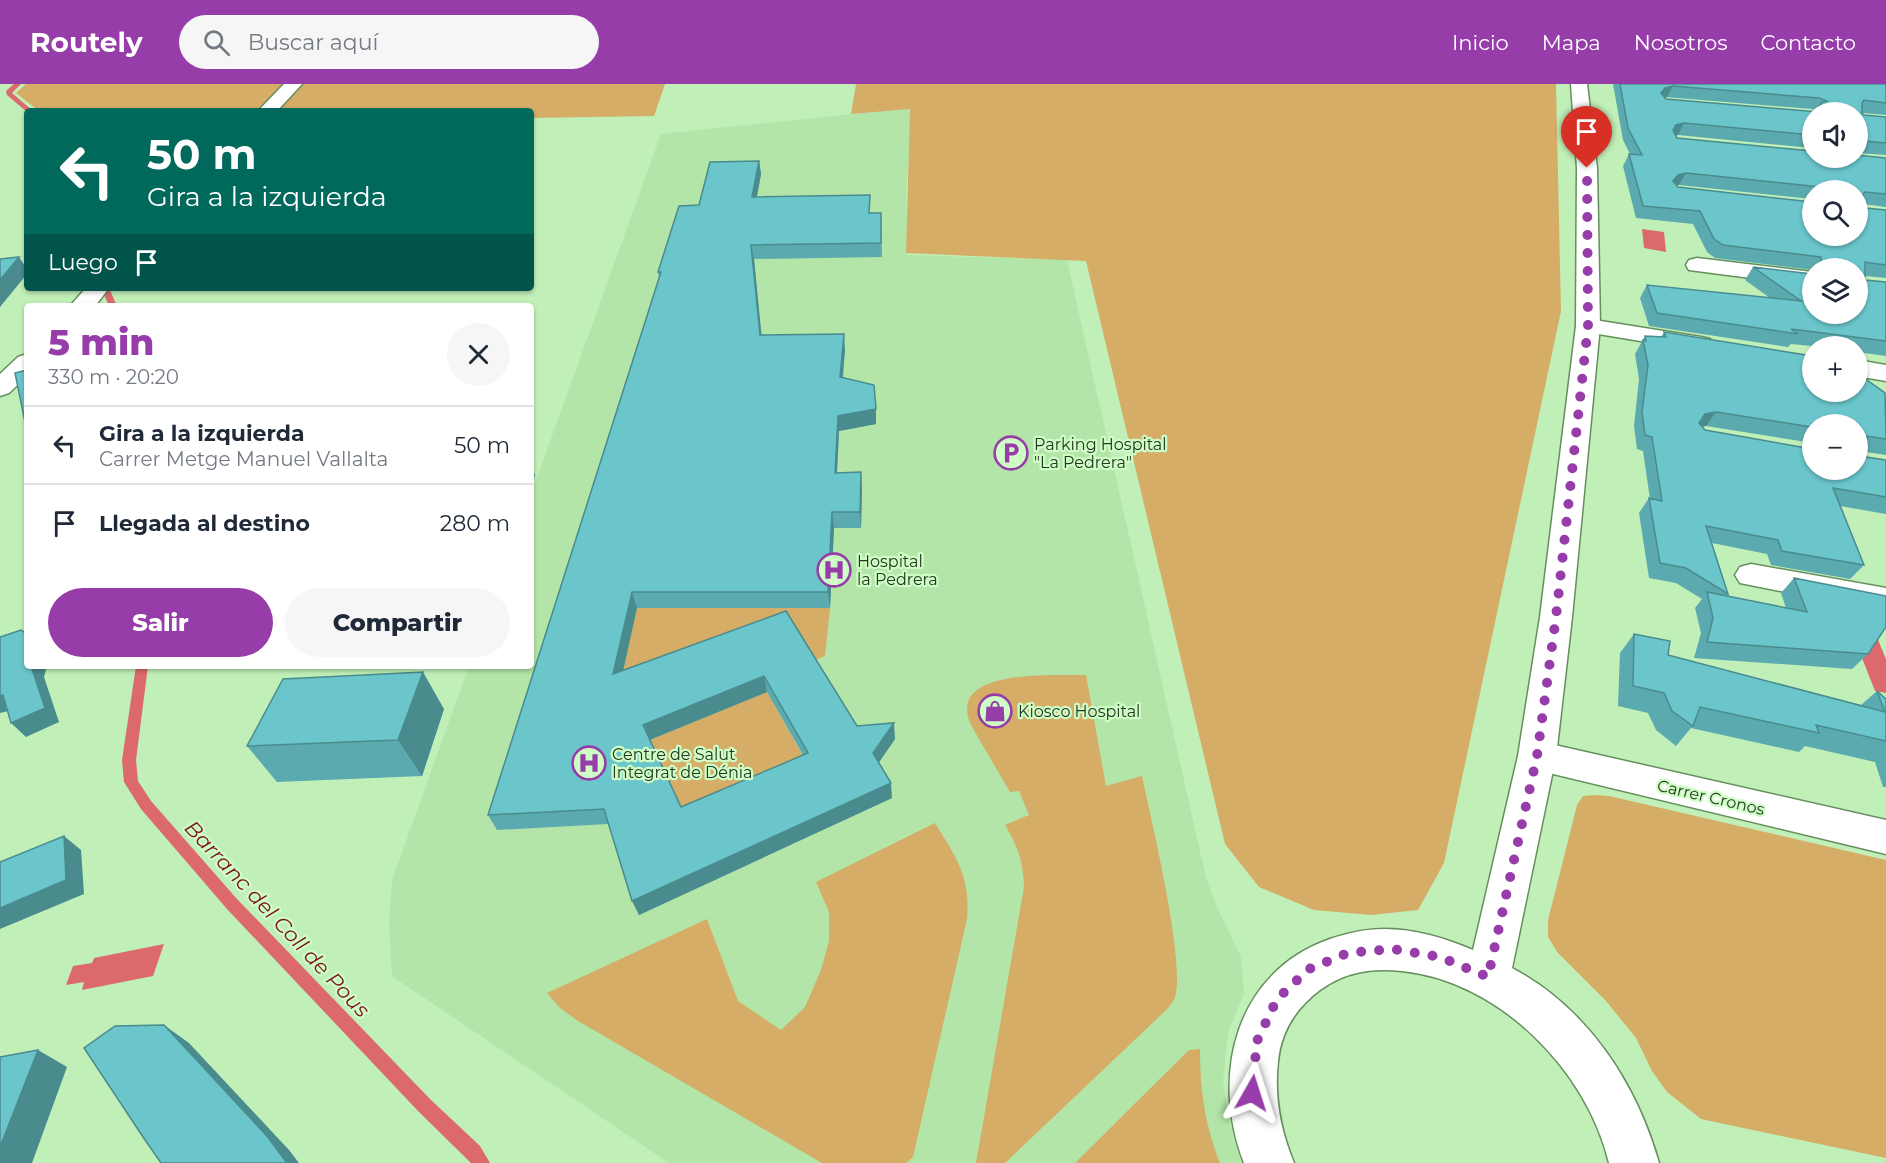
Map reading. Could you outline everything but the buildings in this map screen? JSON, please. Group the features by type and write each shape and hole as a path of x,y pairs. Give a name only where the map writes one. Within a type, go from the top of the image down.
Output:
{"street":[{"path":"270,108 294,84"},
{"path":"1488,977 1537,756 1556,617 1588,326 1587,168 1578,84"},
{"path":"1696,265 1802,278"},
{"path":"85,303 95,291"},
{"path":"1588,326 1730,348"},
{"path":"0,388 24,365"},
{"path":"1868,370 1886,373"},
{"path":"1751,574 1886,600"},
{"name":"Carrer Cronos","path":"1537,756 1886,837"},
{"path":"1269,1163 1264,1152 1252,1093 1257,1041 1277,999 1309,969 1348,953 1392,949 1440,957 1488,977 1536,1009 1579,1052 1612,1103 1638,1162"}],"shaded area":[{"path":"26,84 287,84 262,108 35,108 16,93"},
{"path":"302,84 665,84 654,116 534,118 534,108 278,108"},
{"path":"856,84 1556,84 1561,311 1444,863 1418,910 1371,915 1314,910 1259,887 1225,844 1086,261 906,253 910,109 851,114"},
{"name":"Hospital la Pedrera","path":"911,108 906,202 908,255 1067,260 1206,878 1241,957 1244,994 1228,1033 1223,1082 1230,1123 1243,1163 669,1163 392,976 389,922 392,880 468,669 534,669 534,486 661,134"},
{"path":"1642,229 1664,232 1666,252 1644,248"},
{"path":"637,608 830,608 825,656 810,662 619,690"},
{"path":"1849,625 1874,630 1886,659 1886,693 1875,691"},
{"path":"1086,675 1106,786 1142,776 1172,926 1177,983 1174,1000 1005,1163 976,1163 1024,887 1019,855 1005,825 1029,815 1019,791 1010,792 972,727 967,708 973,694 987,684 1029,676"},
{"path":"767,692 810,768 686,822 649,740"},
{"path":"1583,796 1609,796 1886,860 1886,1158 1701,1119 1667,1092 1652,1071 1636,1038 1606,1001 1558,953 1548,937 1548,920 1577,805"},
{"path":"935,823 955,857 964,879 968,904 967,919 913,1157 906,1163 822,1163 578,1021 560,1008 547,993 707,919 738,1001 781,1030 805,1007 821,970 829,941 829,912 816,882"},
{"path":"164,944 153,976 82,990 84,982 66,985 73,966 92,963 94,958"},
{"path":"1200,1049 1204,1107 1220,1163 1075,1163 1189,1050"}],"waterway":[{"name":"Barranc del Coll de Pous","path":"18,84 9,91 9,94 26,108"},
{"name":"Barranc del Coll de Pous","path":"106,291 112,303"},
{"name":"Barranc del Coll de Pous","path":"142,669 129,760 131,782 146,805 232,904 425,1106 474,1152 481,1163"}],"place":[{"name":"Parking Hospital \"La Pedrera\"","path":"1011,453"},
{"name":"Hospital la Pedrera","path":"834,570"},
{"name":"Kiosco Hospital","path":"995,711"},
{"name":"Centre de Salut Integrat de Dénia","path":"589,763"}],"route":[{"path":"1252,1093 1257,1041 1277,999 1309,969 1348,953 1392,949 1440,957 1488,977 1537,756 1556,617 1590,298 1587,168"}]}
